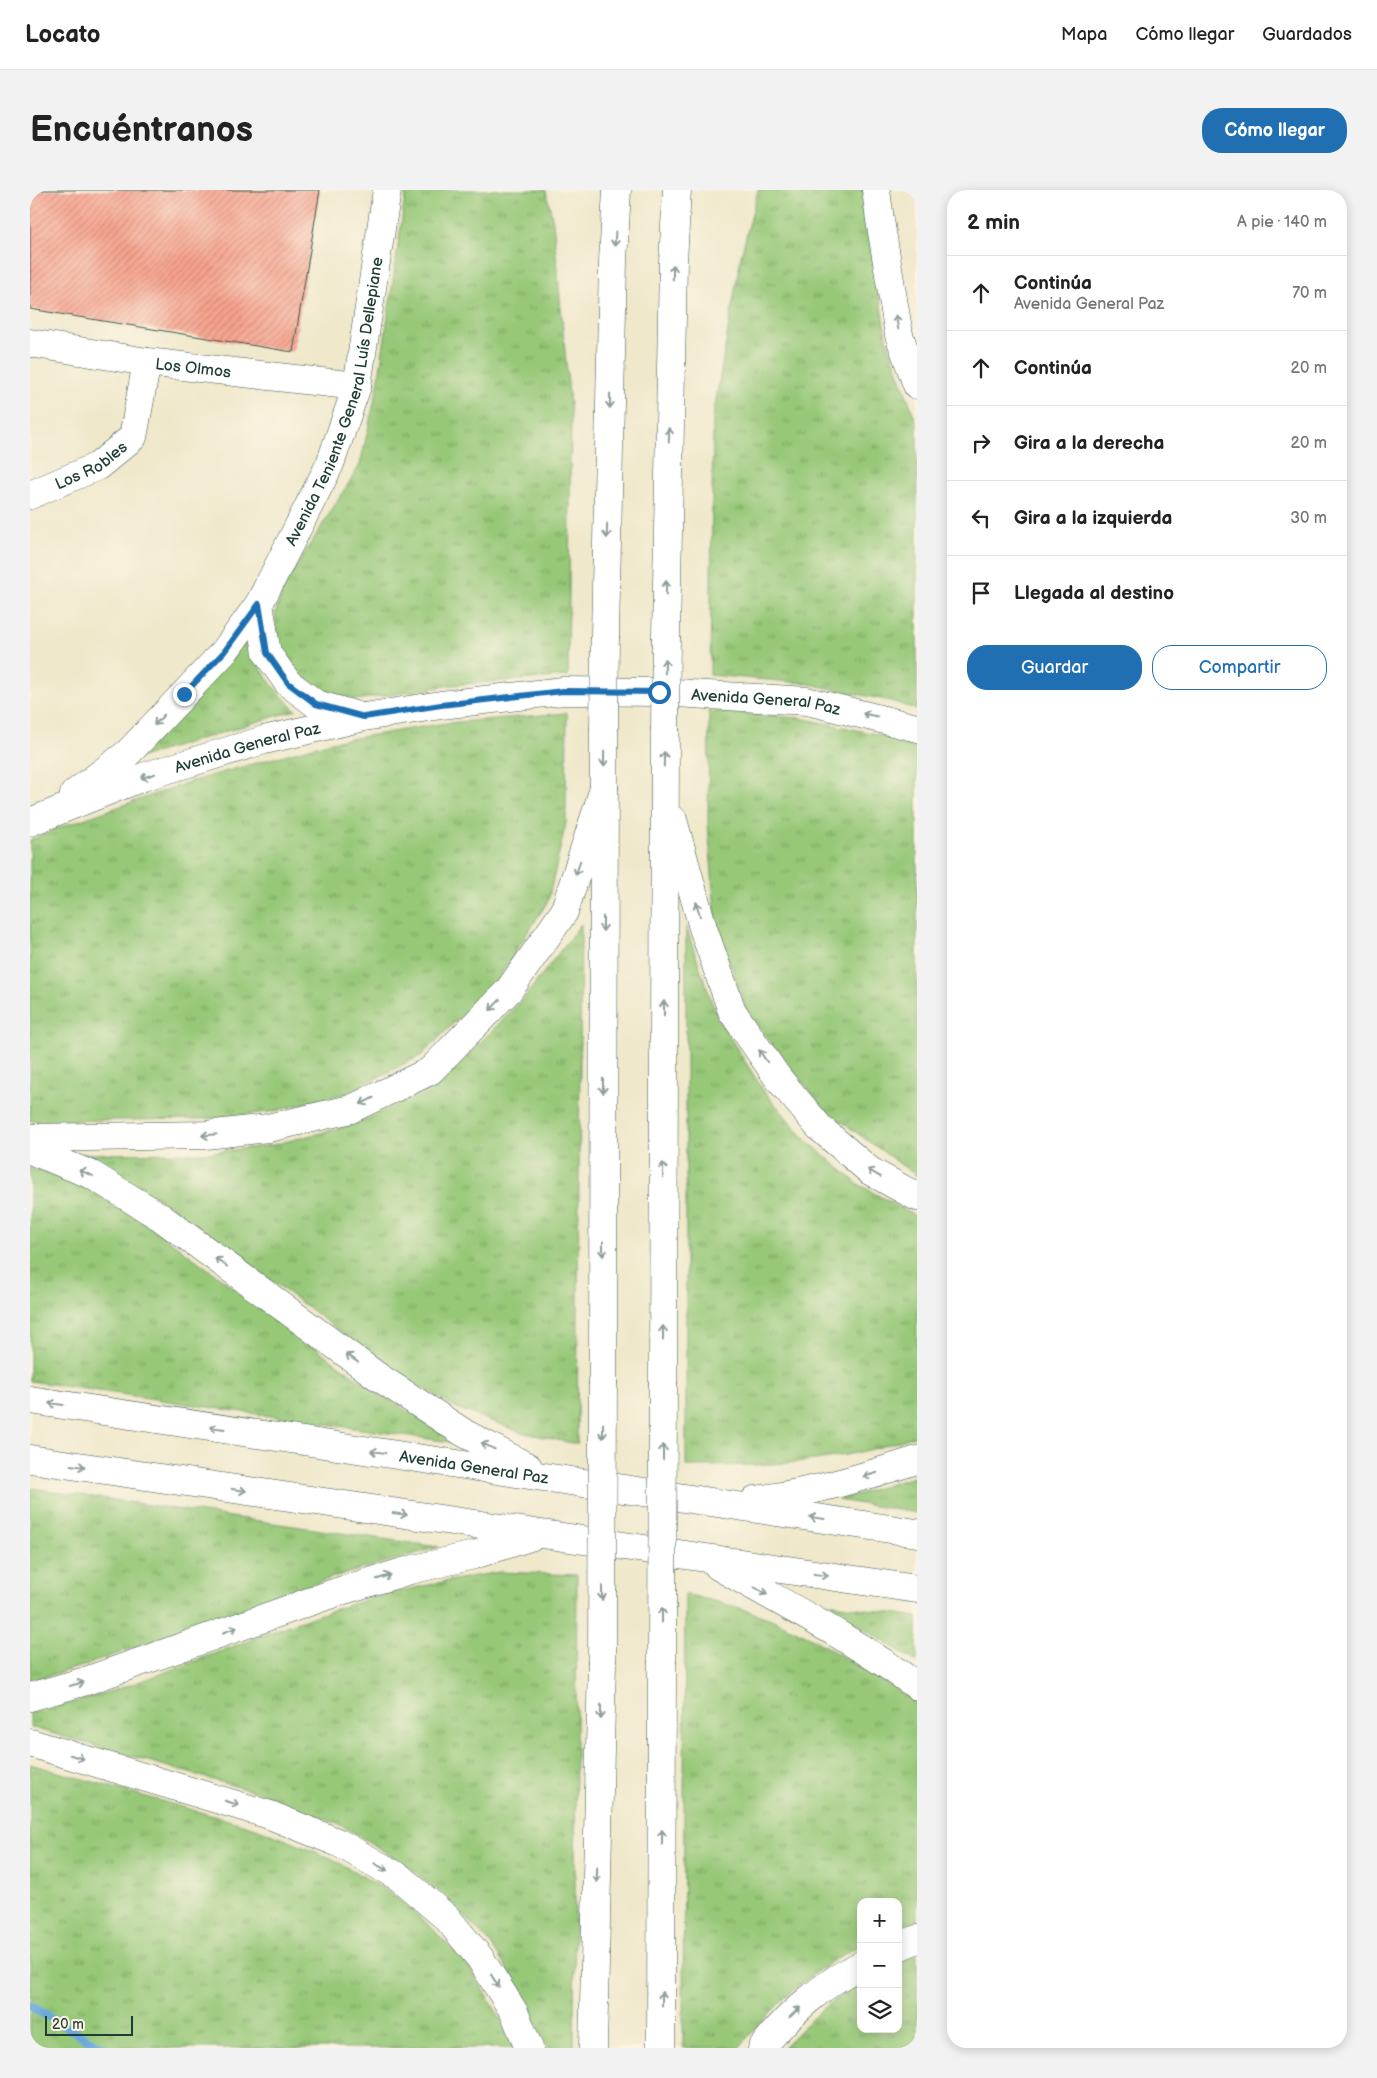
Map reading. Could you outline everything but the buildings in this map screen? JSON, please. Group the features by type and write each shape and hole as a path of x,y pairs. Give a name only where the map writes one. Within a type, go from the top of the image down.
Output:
{"main road":[{"name":"Avenida Teniente General Luís Dellepiane","path":"40,818 128,752 224,652 259,604 330,464 357,386 387,190"},
{"path":"594,2048 602,1664 605,636 613,261 617,190"},
{"path":"662,2048 664,788 668,474 673,262 677,190"},
{"path":"876,190 899,335 917,385"},
{"name":"Los Olmos","path":"30,343 147,362 357,386"},
{"name":"Los Robles","path":"30,495 98,466 132,437 147,362"},
{"path":"259,604 267,653 288,683 316,704 364,717"},
{"name":"Avenida General Paz","path":"40,818 143,777 264,740 364,717 441,705 563,691 659,692 807,701 917,728"},
{"path":"30,1138 206,1135 268,1128 351,1109 430,1071 510,990 564,912 604,788"},
{"path":"664,788 703,928 732,1011 778,1078 820,1128 870,1171 917,1196"},
{"path":"30,1150 92,1175 160,1216 377,1376 464,1434 547,1477"},
{"name":"Avenida General Paz","path":"30,1400 917,1533"},
{"path":"30,1459 917,1589"},
{"path":"722,1504 785,1496 840,1484 917,1460"},
{"path":"30,1697 86,1681 337,1592 410,1570 474,1555 539,1534"},
{"path":"703,1558 839,1634 890,1666 917,1686"},
{"path":"30,1743 270,1815 339,1843 399,1877 447,1918 480,1958 514,2012 529,2048"},
{"path":"902,1945 917,1939"},
{"path":"762,2048 772,2035 807,2001 857,1968"}],"green space":[{"path":"406,190 546,190 553,222 571,416 568,676 451,685 356,700 323,690 298,674 279,646 275,615 284,586 360,465 378,385"},
{"path":"758,190 863,190 886,337 917,424 917,710 891,701 804,683 710,675 713,417 741,256"},
{"path":"246,637 255,659 266,677 296,710 138,758"},
{"path":"709,711 800,718 881,735 917,745 917,1176 825,1110 748,1014 716,924 708,824"},
{"path":"567,713 566,823 548,901 498,979 422,1055 347,1093 270,1112 202,1119 30,1121 30,840 58,828 192,781 331,742 446,723"},
{"path":"581,924 577,1444 520,1432 454,1407 383,1363 168,1204 81,1154 206,1153 272,1145 356,1124 439,1085 524,998"},
{"path":"686,927 717,1017 763,1090 805,1139 858,1184 917,1217 917,1435 888,1445 831,1458 774,1464 686,1466"},
{"path":"30,1167 52,1173 84,1187 151,1227 365,1384 457,1443 30,1381"},
{"path":"917,1476 917,1513 838,1500"},
{"path":"30,1488 439,1547 334,1577 83,1666 30,1681"},
{"path":"500,1572 577,1575 574,2048 547,2048 528,2002 490,1943 445,1896 405,1864 345,1827 266,1795 30,1727 30,1713 111,1691 309,1618 349,1605 424,1586"},
{"path":"685,1594 734,1606 771,1619 808,1636 917,1704 917,1921 902,1927 902,1898 857,1898 857,1947 826,1965 794,1990 779,2003 739,2048 683,2048"},
{"path":"821,1602 917,1617 917,1662"},
{"path":"30,1764 256,1828 331,1858 388,1891 429,1925 469,1967 502,2021 513,2048 30,2048"},
{"path":"917,1954 917,2048 782,2048 822,2009 857,1985 857,2033 902,2033 902,1961"}],"waterway":[{"path":"30,2006 104,2048"}],"route":[{"path":"184,694 224,652 259,604 267,653 288,683 316,704 364,717 441,705 563,691 659,692"}]}
